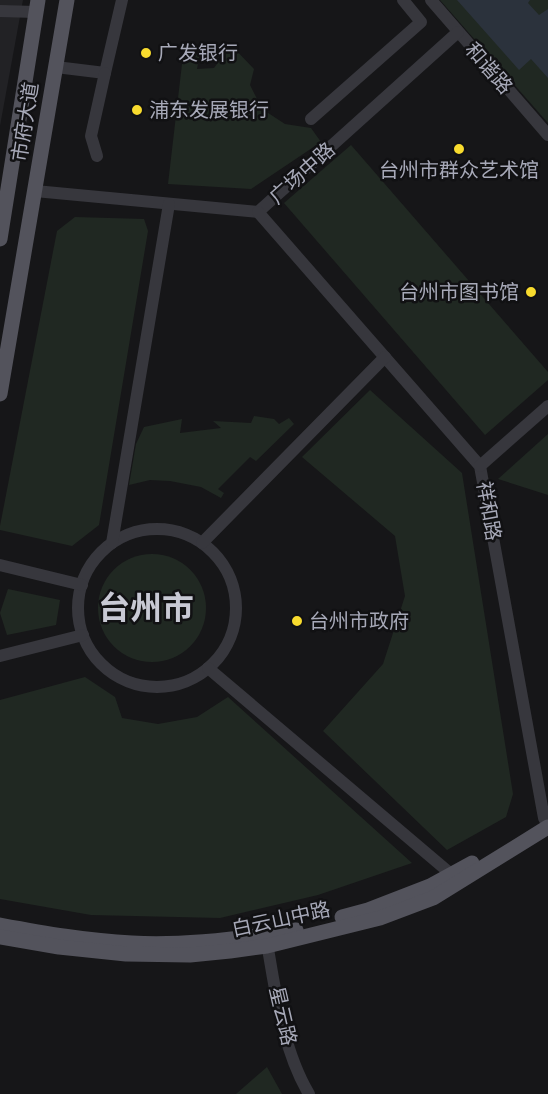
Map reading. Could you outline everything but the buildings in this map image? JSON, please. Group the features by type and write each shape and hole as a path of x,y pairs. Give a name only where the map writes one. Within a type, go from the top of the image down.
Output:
{"main road":[{"name":"市府大道","path":"0,394 67,0"},
{"name":"市府大道","path":"0,239 4,188 37,6"},
{"path":"4,188 35,192"},
{"name":"白云山中路","path":"0,938 126,954 190,955 230,951 368,910 430,886 547,821"},
{"name":"白云山中路","path":"0,925 63,936 131,944 266,940 380,918 433,898 547,821"}],"street":[{"path":"98,156 91,136 122,0"},
{"path":"311,119 421,22 403,0"},
{"name":"和谐路","path":"431,0 548,135"},
{"path":"0,11 37,6"},
{"name":"广场中路","path":"35,192 258,212 458,32"},
{"path":"56,67 105,73"},
{"path":"112,543 169,204"},
{"name":"祥和路","path":"258,212 480,466 547,821"},
{"path":"202,543 385,357"},
{"path":"480,466 548,406"},
{"path":"164,529 177,531 202,543 222,563 234,590 236,604 235,619 229,639 218,658 208,668 182,683 159,687 137,684 123,679 104,666 90,649 83,635 78,610 79,597 93,561 112,543 136,531 164,529"},
{"path":"0,565 82,585"},
{"path":"0,656 83,635"},
{"path":"208,668 451,874"},
{"name":"星云路","path":"266,940 292,1058 309,1094"}],"shaded area":[{"path":"0,0 23,0 0,126"},
{"path":"440,0 548,0 548,123"},
{"path":"457,0 530,0 528,3 539,15 548,9 548,78 531,59 519,70"},
{"path":"231,45 254,69 250,85 262,109 285,124 311,128 321,142 251,189 168,184 182,64 188,52 200,52 197,69 214,68"},
{"path":"351,145 548,372 548,380 485,435 284,203"},
{"path":"75,217 144,219 148,231 99,525 72,546 0,530 0,526 57,231"},
{"path":"370,390 462,473 513,794 506,817 447,850 323,731 383,664 405,596 395,536 302,457"},
{"path":"254,416 274,419 279,424 289,418 294,424 256,461 250,457 218,489 224,493 221,498 201,487 170,481 150,480 129,485 136,444 144,427 182,419 180,433 221,428 213,421 251,423"},
{"path":"548,434 548,495 498,479"},
{"path":"152,554 173,558 190,570 202,587 206,608 202,629 190,646 173,658 152,662 131,658 114,646 102,629 98,608 102,587 114,570 131,558"},
{"path":"8,589 60,600 56,625 7,635 0,613"},
{"path":"85,677 115,697 122,718 158,724 197,717 228,697 412,863 318,895 220,918 91,915 0,899 0,700"},
{"path":"267,1067 282,1094 236,1094"}],"place":[{"name":"广发银行","path":"146,53"},
{"name":"浦东发展银行","path":"137,110"},
{"name":"台州市群众艺术馆","path":"459,149"},
{"name":"台州市图书馆","path":"531,292"},
{"name":"台州市政府","path":"297,621"}],"district":[{"name":"台州市","path":"146,608"}]}
